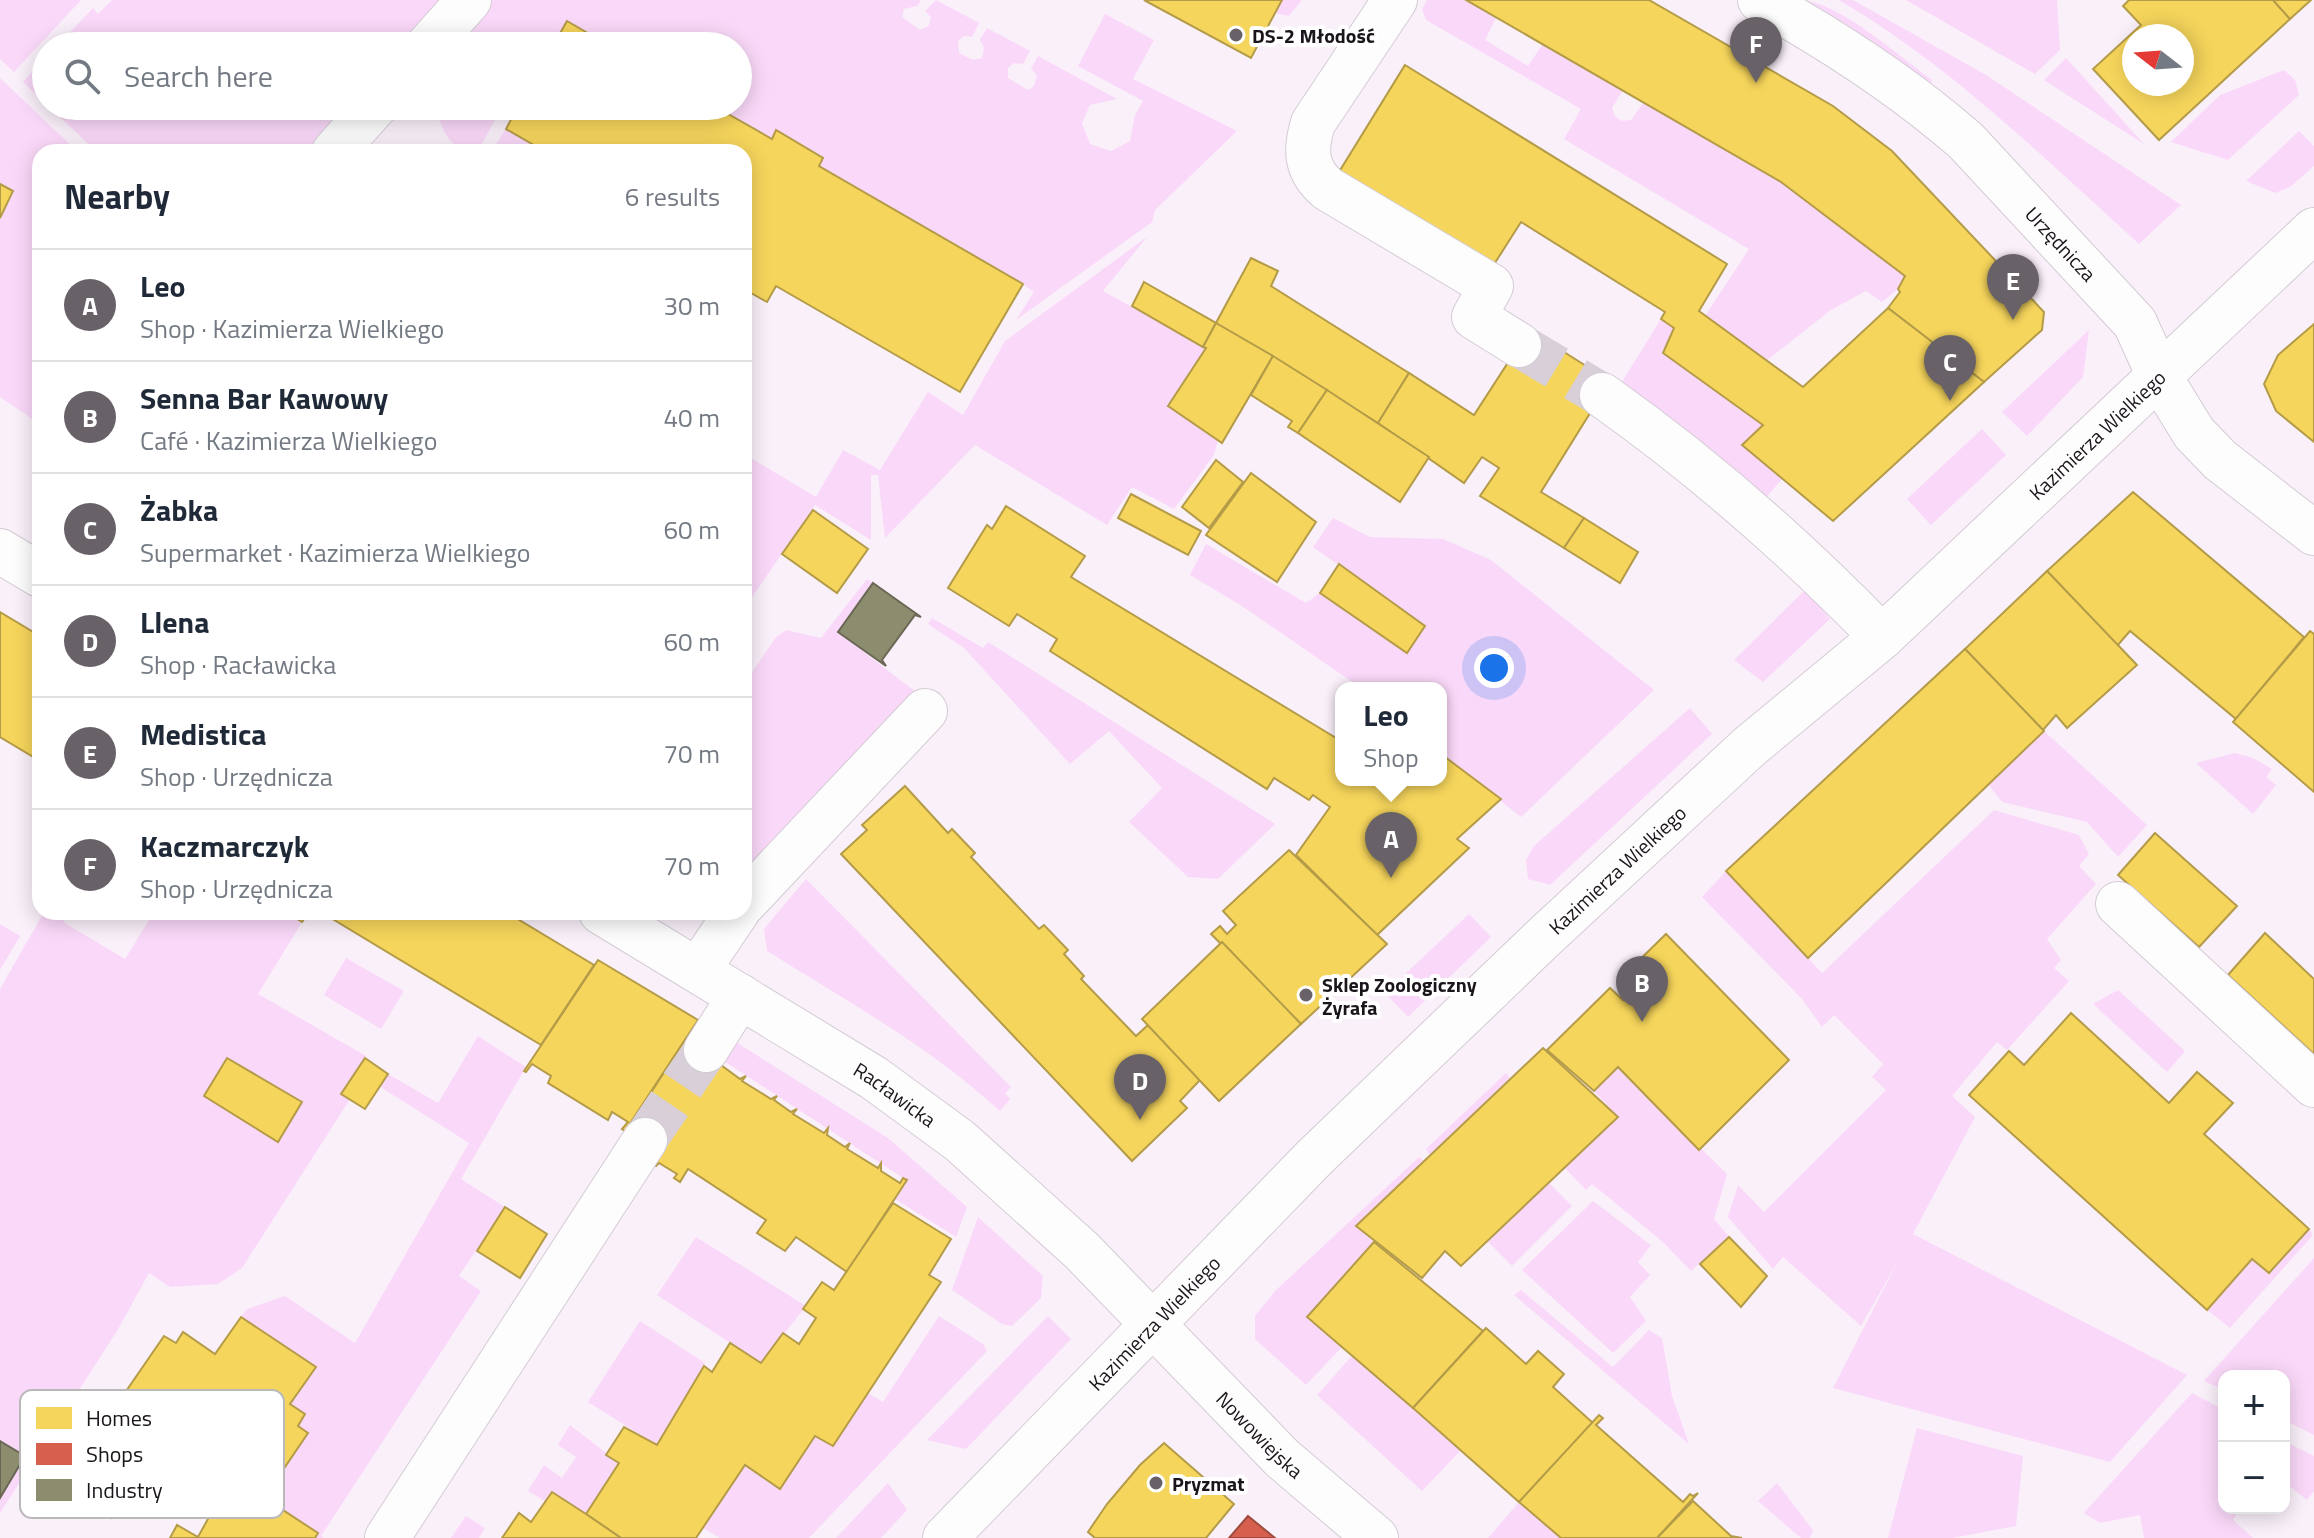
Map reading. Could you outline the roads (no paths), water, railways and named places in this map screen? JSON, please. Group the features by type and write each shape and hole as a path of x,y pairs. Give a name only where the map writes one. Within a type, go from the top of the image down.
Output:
{"street":[{"path":"440,32 469,0"},
{"path":"1395,0 1313,123 1307,143 1309,164 1328,189 1491,286 1474,317 1519,345"},
{"name":"Urzędnicza","path":"1760,0 1838,47 1966,141 2135,323 2181,416 2202,442 2278,507 2314,533"},
{"path":"341,144 363,120"},
{"name":"Kazimierza Wielkiego","path":"945,1538 1315,1157 1749,747 1882,637 2314,230"},
{"path":"1602,395 1718,481 1809,562 1882,637"},
{"path":"0,551 32,570"},
{"path":"752,895 925,711"},
{"path":"2118,904 2314,1085"},
{"name":"Racławicka","path":"614,920 874,1078 934,1121 1082,1251 1153,1322"},
{"path":"698,970 732,920"},
{"path":"706,1050 740,996"},
{"path":"387,1538 645,1140"},
{"name":"Nowowiejska","path":"1153,1322 1282,1458 1376,1538"}],"tunnel":[{"path":"1519,345 1602,395"},
{"path":"645,1140 706,1050"}],"place":[{"name":"DS-2 Młodość","path":"1236,35"},
{"name":"Kaczmarczyk","path":"1756,83"},
{"name":"Medistica","path":"2013,320"},
{"name":"Żabka","path":"1950,401"},
{"name":"Leo","path":"1391,878"},
{"name":"Sklep Zoologiczny Żyrafa","path":"1306,995"},
{"name":"Senna Bar Kawowy","path":"1642,1022"},
{"name":"Llena","path":"1140,1120"},
{"name":"Pryzmat","path":"1156,1483"}]}
